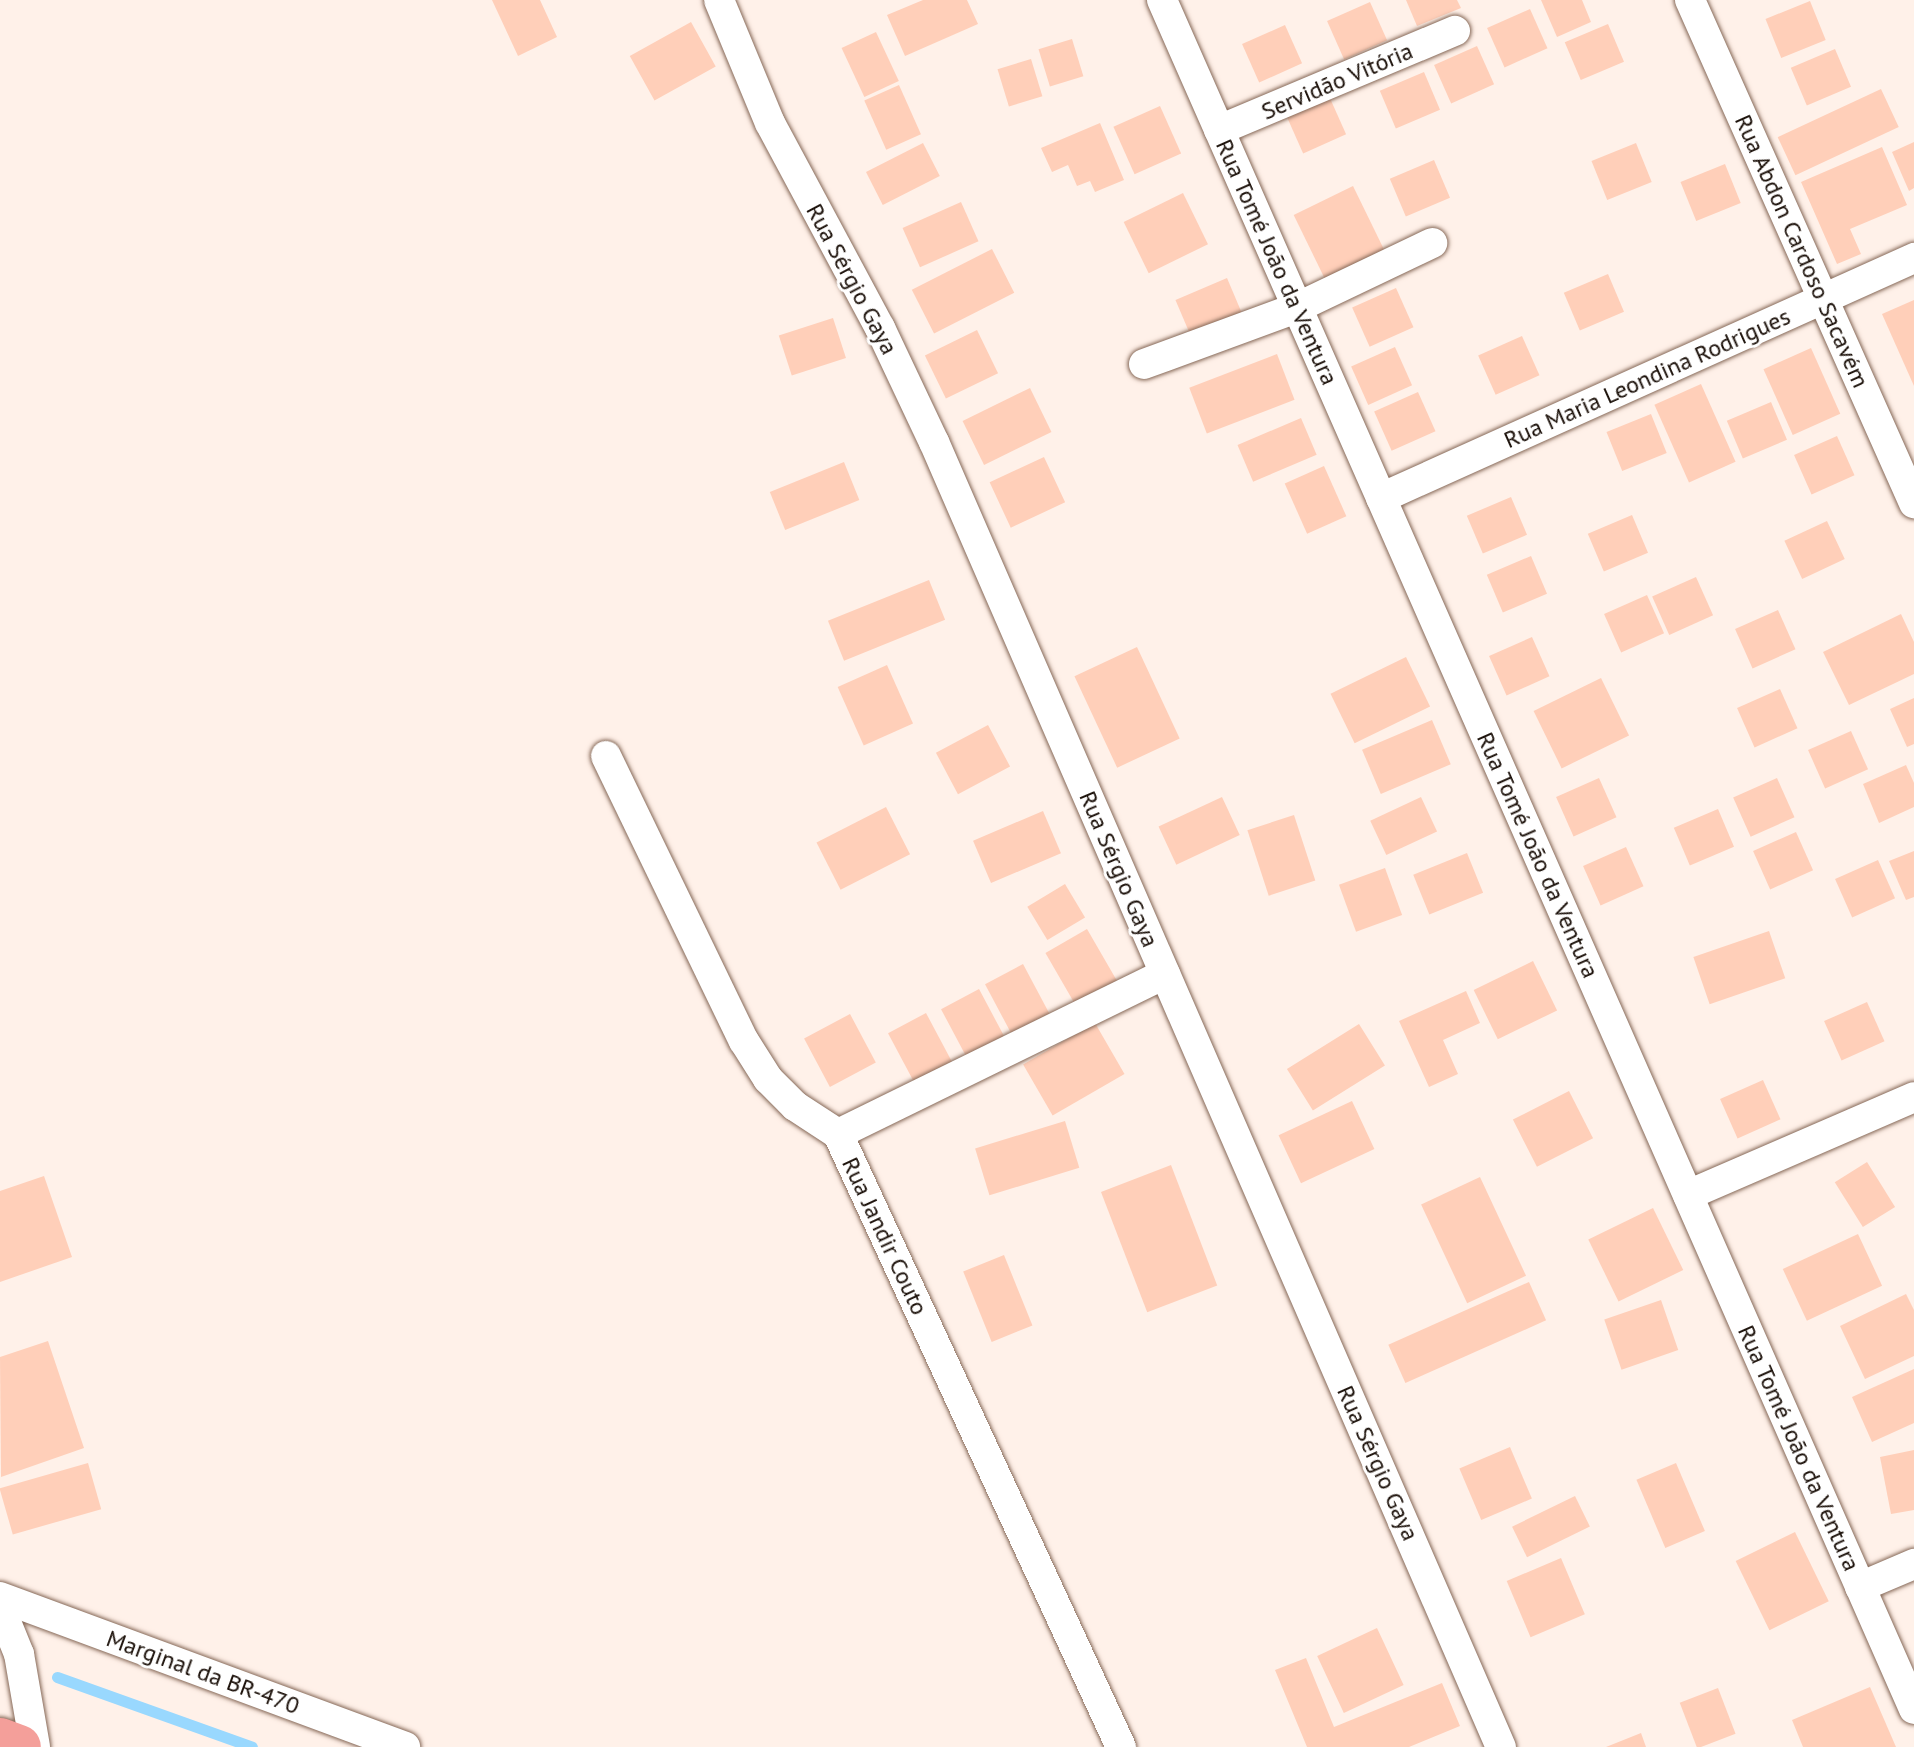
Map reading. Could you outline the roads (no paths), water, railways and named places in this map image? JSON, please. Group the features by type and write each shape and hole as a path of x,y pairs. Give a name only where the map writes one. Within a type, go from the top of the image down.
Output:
{"highway":[{"path":"0,1740 19,1747"}],"street":[{"name":"Rua Sérgio Gaya","path":"719,0 770,123 880,328 934,442 1501,1747"},
{"name":"Rua Tomé João da Ventura","path":"1162,0 1914,1709"},
{"name":"Rua Abdon Cardoso Sacavém","path":"1690,0 1914,503"},
{"name":"Servidão Vitória","path":"1219,130 1455,31"},
{"path":"1144,364 1296,308 1432,243"},
{"name":"Rua Maria Leondina Rodrigues","path":"1381,498 1914,258"},
{"name":"Rua Jandir Couto","path":"606,756 744,1041 768,1079 795,1106 838,1134 1121,1747"},
{"path":"838,1134 1165,974"},
{"path":"1688,1195 1914,1097"},
{"path":"1860,1587 1914,1564"},
{"name":"Marginal da BR-470","path":"0,1597 405,1747"},
{"path":"0,1607 19,1654 35,1747"}],"waterway":[{"path":"57,1677 252,1747"}]}
